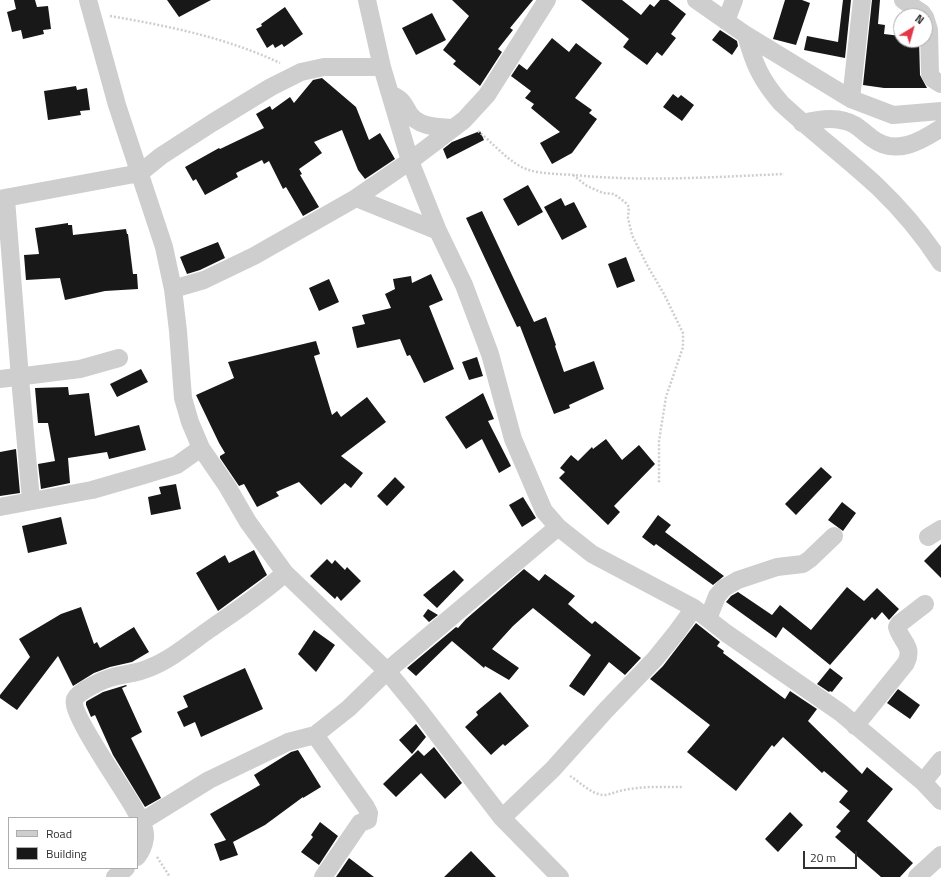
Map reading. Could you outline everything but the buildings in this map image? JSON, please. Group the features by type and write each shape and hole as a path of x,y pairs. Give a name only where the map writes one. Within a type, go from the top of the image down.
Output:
{"street":[{"path":"367,0 382,68 410,161 438,231 464,285 490,354 513,439 544,511 558,528 592,554 701,614 841,713 923,782 941,801"},
{"path":"173,289 204,280 254,256 356,198 410,161 458,124 487,95 547,0"},
{"path":"696,0 746,34 851,99 893,115 941,111"},
{"path":"726,21 734,0"},
{"path":"851,99 862,0"},
{"path":"903,0 915,8"},
{"path":"90,6 117,106 164,247 173,289 183,398 190,422 201,448 227,486 248,522 285,573 387,671 502,818 560,877"},
{"path":"746,34 753,58 760,75 769,90 802,123 878,187 921,234 941,262"},
{"path":"929,48 930,74 932,79 941,84"},
{"path":"31,500 3,199 140,173 161,156 212,124 271,87 301,72 324,67 382,68"},
{"path":"390,94 403,101 409,113 420,123 432,127 458,124"},
{"path":"802,123 829,118 846,121 884,146 895,147 906,146 924,139 941,128"},
{"path":"356,198 438,231"},
{"path":"0,379 20,378 80,368 119,358"},
{"path":"0,507 31,500 92,490 144,475 177,465 201,448"},
{"path":"141,822 209,780 288,742 315,735 349,708 387,671 558,528"},
{"path":"502,818 553,769 676,633 701,614 724,588 738,580 777,566 803,564 834,536"},
{"path":"138,856 141,851 145,837 141,822 127,795 80,721 74,707 74,699 81,692 112,677 149,668 176,654 270,587 285,573"},
{"path":"855,726 909,657 909,649 898,627 899,624 925,604"},
{"path":"315,735 369,812 368,820 360,823 323,877"},
{"path":"923,782 941,760"},
{"path":"917,877 941,855"},
{"path":"115,877 125,869"}],"path":[{"path":"90,6 144,21 202,34 254,50 301,72"},
{"path":"458,124 492,142 518,164 529,170 573,175 665,179 784,174"},
{"path":"573,175 587,186 604,193 614,194 629,207 628,218 632,235 683,333 683,347 665,404 659,441 659,484"},
{"path":"553,769 571,776 593,792 602,795 623,790 643,788 683,787"}]}
